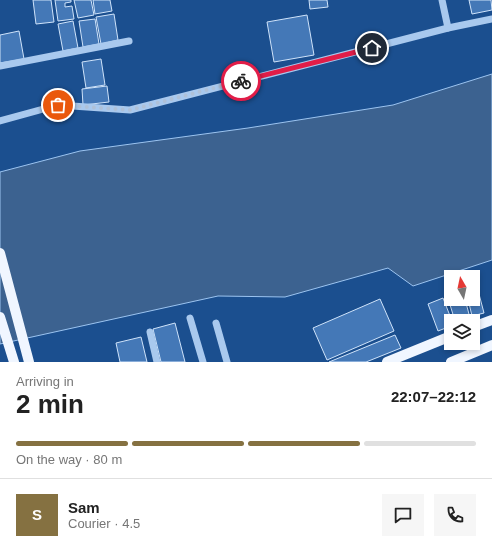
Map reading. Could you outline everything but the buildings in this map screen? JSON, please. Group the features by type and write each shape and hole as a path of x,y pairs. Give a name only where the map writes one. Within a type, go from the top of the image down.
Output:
{"main road":[{"path":"0,253 29,362"},
{"path":"0,317 9,350 14,362"},
{"path":"480,324 492,320"},
{"path":"389,361 444,339"},
{"path":"451,362 492,345"}],"street":[{"path":"442,0 448,28"},
{"path":"0,121 58,105 130,110 448,28 492,19"},
{"path":"0,66 129,41"},
{"path":"190,318 203,362"},
{"path":"216,323 227,362"},
{"path":"150,332 157,362"}],"water":[{"path":"492,74 492,260 462,270 444,270 444,276 413,286 388,268 285,297 218,296 0,344 0,172 80,151 248,128 393,105"}],"way so far":[{"path":"58,105 130,110 241,81"}],"route":[{"path":"241,81 372,48"}]}
